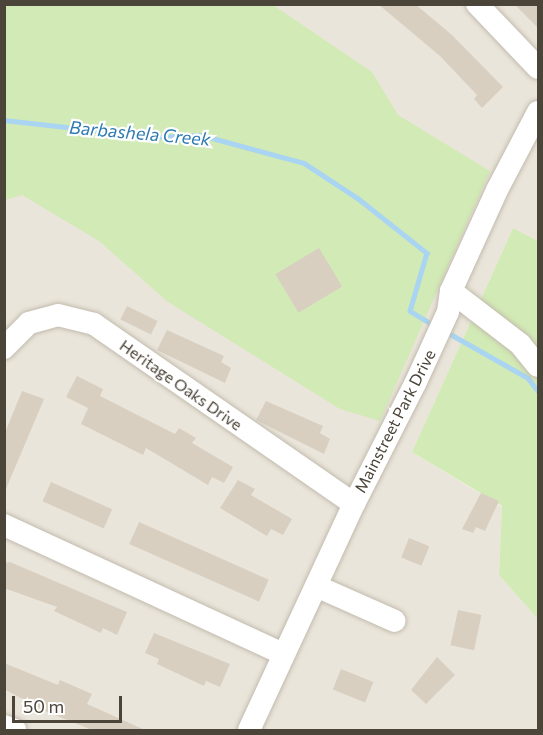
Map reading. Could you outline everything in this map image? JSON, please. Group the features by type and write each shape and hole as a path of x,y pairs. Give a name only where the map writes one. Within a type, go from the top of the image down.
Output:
{"street":[{"path":"477,4 538,68"},
{"name":"Mainstreet Park Drive","path":"249,730 354,504 436,338 450,301 532,138 538,112"},
{"path":"450,301 520,344 538,366"},
{"name":"Heritage Oaks Drive","path":"4,348 29,323 58,315 94,324 354,504"},
{"path":"4,525 284,654"},
{"path":"316,586 394,621"},
{"path":"4,726 15,730"}],"shaded area":[{"path":"4,5 538,5 538,241 513,228 412,452 502,507 499,575 538,619 538,730 5,730"}],"green space":[{"path":"4,5 273,5 372,72 398,115 490,171 380,421 340,409 168,302 99,241 22,195 5,200"},
{"path":"513,228 538,241 538,619 499,575 502,506 412,452"}],"building":[{"path":"378,4 415,4 452,35 503,87 482,108 474,99 477,95 440,56"},
{"path":"514,4 538,4 538,28"},
{"path":"319,248 342,287 298,313 275,274"},
{"path":"127,306 158,321 151,334 120,319"},
{"path":"167,330 224,356 221,362 231,368 225,383 157,350"},
{"path":"77,376 103,389 100,396 175,434 179,428 196,438 192,443 233,467 224,483 212,477 208,485 146,448 143,455 81,424 88,408 66,397"},
{"path":"22,391 44,399 6,489 4,435"},
{"path":"266,401 323,426 320,433 330,439 324,454 256,420"},
{"path":"238,480 255,489 251,495 292,519 283,535 271,529 267,536 220,508"},
{"path":"51,482 112,509 104,528 42,501"},
{"path":"481,493 499,501 485,531 476,527 473,533 462,529"},
{"path":"139,522 269,580 259,602 129,544"},
{"path":"409,538 429,546 422,566 401,557"},
{"path":"10,562 127,612 117,635 103,628 101,633 54,611 57,607 4,588 4,563"},
{"path":"458,610 481,615 474,650 451,645"},
{"path":"154,633 230,664 220,687 206,681 204,686 157,664 159,659 145,653"},
{"path":"437,657 455,675 426,704 411,690"},
{"path":"4,663 58,685 60,680 92,694 87,704 145,730 92,730 45,711 4,689"},
{"path":"341,669 373,682 365,703 333,689"}],"waterway":[{"name":"Barbashela Creek","path":"4,120 155,137 201,135 304,163 359,199 427,253 410,311 435,326"},
{"name":"Barbashela Creek","path":"445,331 528,378 538,391"}]}
